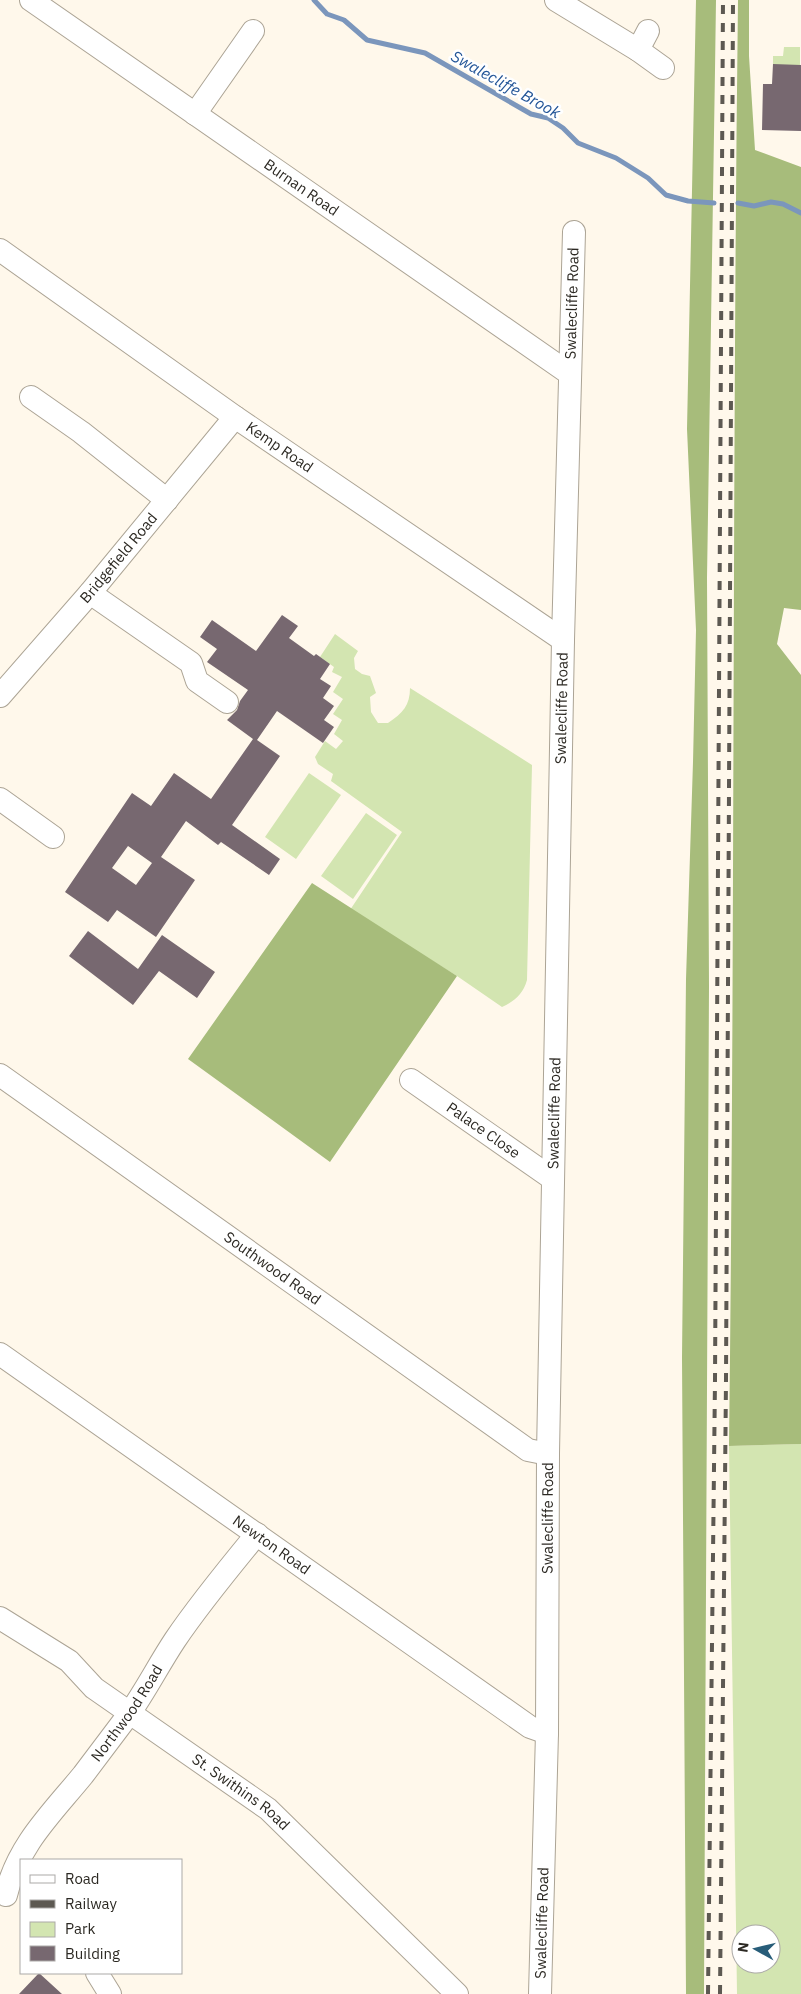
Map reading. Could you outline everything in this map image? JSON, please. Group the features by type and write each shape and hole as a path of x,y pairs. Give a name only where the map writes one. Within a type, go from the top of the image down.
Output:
{"street":[{"name":"Burnan Road","path":"31,0 570,374"},
{"path":"558,1 643,41 663,68"},
{"path":"195,114 253,31"},
{"name":"Swalecliffe Road","path":"540,1994 547,1733 548,1454 563,640 570,374 577,228"},
{"name":"Kemp Road","path":"0,250 235,417 563,640"},
{"path":"31,397 81,432 166,500"},
{"name":"Bridgefield Road","path":"0,696 90,593 235,417"},
{"path":"90,593 191,663 197,681 227,702"},
{"path":"0,799 53,837"},
{"name":"Southwood Road","path":"0,1075 528,1450 548,1454"},
{"name":"Palace Close","path":"411,1081 553,1179"},
{"name":"Newton Road","path":"0,1354 530,1727 547,1733"},
{"name":"Northwood Road","path":"9,1897 10,1878 22,1852 36,1830 83,1774 130,1712 176,1638 257,1534"},
{"name":"St. Swithins Road","path":"0,1618 69,1661 94,1688 268,1809 457,1994"},
{"path":"98,1974 110,1994"}],"green space":[{"path":"696,0 716,0 707,578 709,986 704,1994 686,1994 682,1358 686,979 696,630 687,429"},
{"path":"738,0 749,0 749,56 755,150 801,167 801,610 784,608 777,644 801,675 801,1444 729,1446 735,362"},
{"path":"784,47 800,47 800,65 773,65 773,56 783,56"},
{"path":"335,634 358,651 354,658 355,669 362,674 370,676 376,693 370,697 371,712 378,723 388,723 402,712 409,699 410,688 532,765 527,980 518,996 502,1007 457,976 350,910 402,832 331,781 333,774 318,764 315,757 325,741 336,749 343,741 334,734 342,720 333,714 343,699 333,692 342,677 332,672 334,667 320,657"},
{"path":"309,773 341,795 296,859 265,837"},
{"path":"366,813 397,835 353,899 321,876"},
{"path":"312,883 457,976 330,1162 188,1059"},
{"path":"801,1444 801,1994 737,1994 737,1974 781,1974 781,1924 736,1924 729,1446"}],"building":[{"path":"773,64 801,65 801,131 762,130 763,84 772,84"},
{"path":"282,615 298,626 289,638 314,656 316,654 330,664 320,679 331,686 323,698 334,706 324,720 334,727 323,743 277,711 257,740 280,756 232,825 280,859 269,875 221,842 218,845 186,821 161,857 195,880 156,937 117,910 108,922 65,892 132,793 151,806 174,773 211,799 253,739 227,720 237,710 240,701 248,690 207,662 217,649 200,637 212,620 256,651","holes":["128,846 152,863 136,885 112,868"]},
{"path":"88,931 138,969 162,935 215,972 197,998 159,971 133,1005 69,956"},
{"path":"40,1974 62,1994 19,1994"}],"waterway":[{"name":"Swalecliffe Brook","path":"314,0 327,14 344,20 367,40 425,53 531,114 548,118 563,128 578,143 616,158 648,178 666,195 688,201 714,203"},
{"name":"Swalecliffe Brook","path":"738,203 754,206 771,202 783,204 801,213"}],"railway":[{"path":"708,1994 715,1380 723,0"},
{"path":"720,1994 726,1380 733,0"}]}
